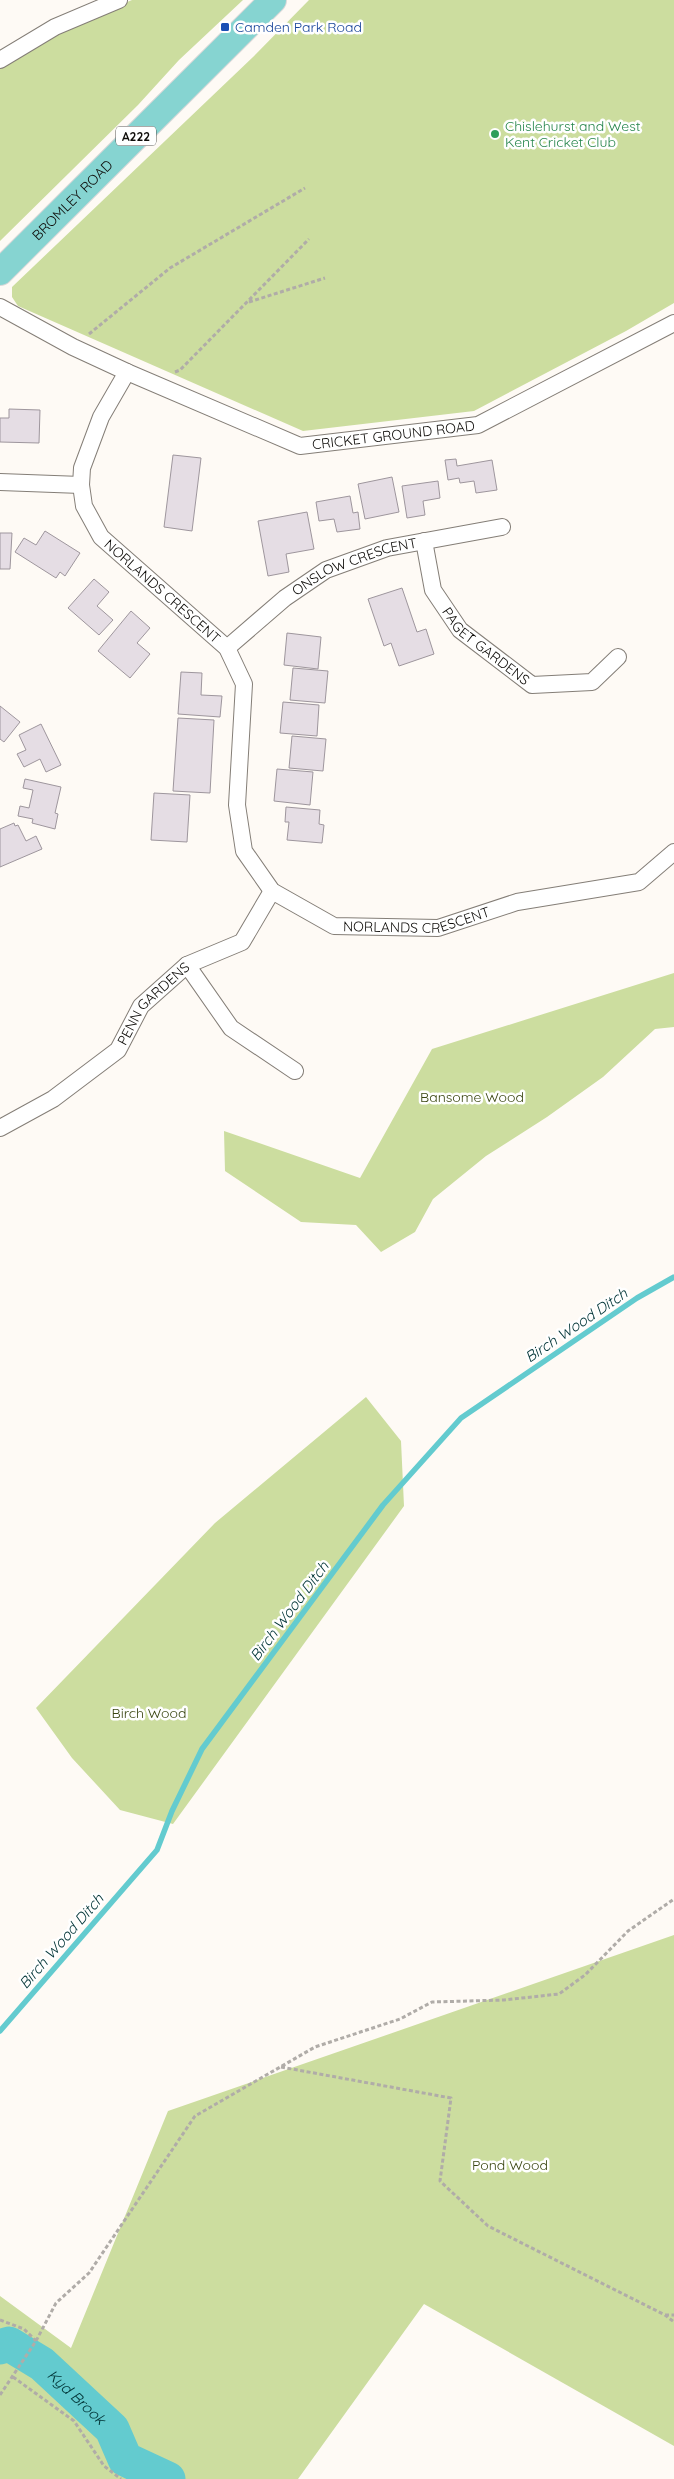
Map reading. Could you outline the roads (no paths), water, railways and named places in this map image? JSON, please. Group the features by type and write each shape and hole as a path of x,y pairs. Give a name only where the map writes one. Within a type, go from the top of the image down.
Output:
{"main road":[{"name":"BROMLEY ROAD","path":"0,272 273,0"}],"street":[{"path":"0,60 55,27 119,0"},
{"name":"CRICKET GROUND ROAD","path":"0,307 73,347 300,446 478,425 674,323"},
{"name":"NORLANDS CRESCENT","path":"127,372 98,425 82,468 81,486 84,506 101,537 226,648 244,684 237,805 244,851 272,891 334,926 438,928 517,902 639,882 674,852"},
{"path":"0,482 81,486"},
{"name":"ONSLOW CRESCENT","path":"226,648 285,598 326,570 387,548 502,527"},
{"name":"PAGET GARDENS","path":"424,541 433,590 460,630 532,685 592,682 618,657"},
{"name":"PENN GARDENS","path":"0,1128 53,1099 118,1050 141,1006 187,965 242,942 272,891"},
{"path":"187,965 232,1028 295,1071"}],"waterway":[{"name":"Birch Wood Ditch","path":"0,2031 157,1850 172,1811 202,1749 383,1505 461,1418 637,1298 674,1277"},
{"name":"Kyd Brook","path":"0,2347 9,2344 42,2364 112,2429 125,2459 168,2479"}],"place":[{"name":"Camden Park Road","path":"225,27"},
{"name":"Chislehurst and West Kent Cricket Club","path":"495,134"}],"park label":[{"name":"Bansome Wood","path":"472,1097"},
{"name":"Birch Wood","path":"149,1713"},
{"name":"Pond Wood","path":"510,2165"}]}
